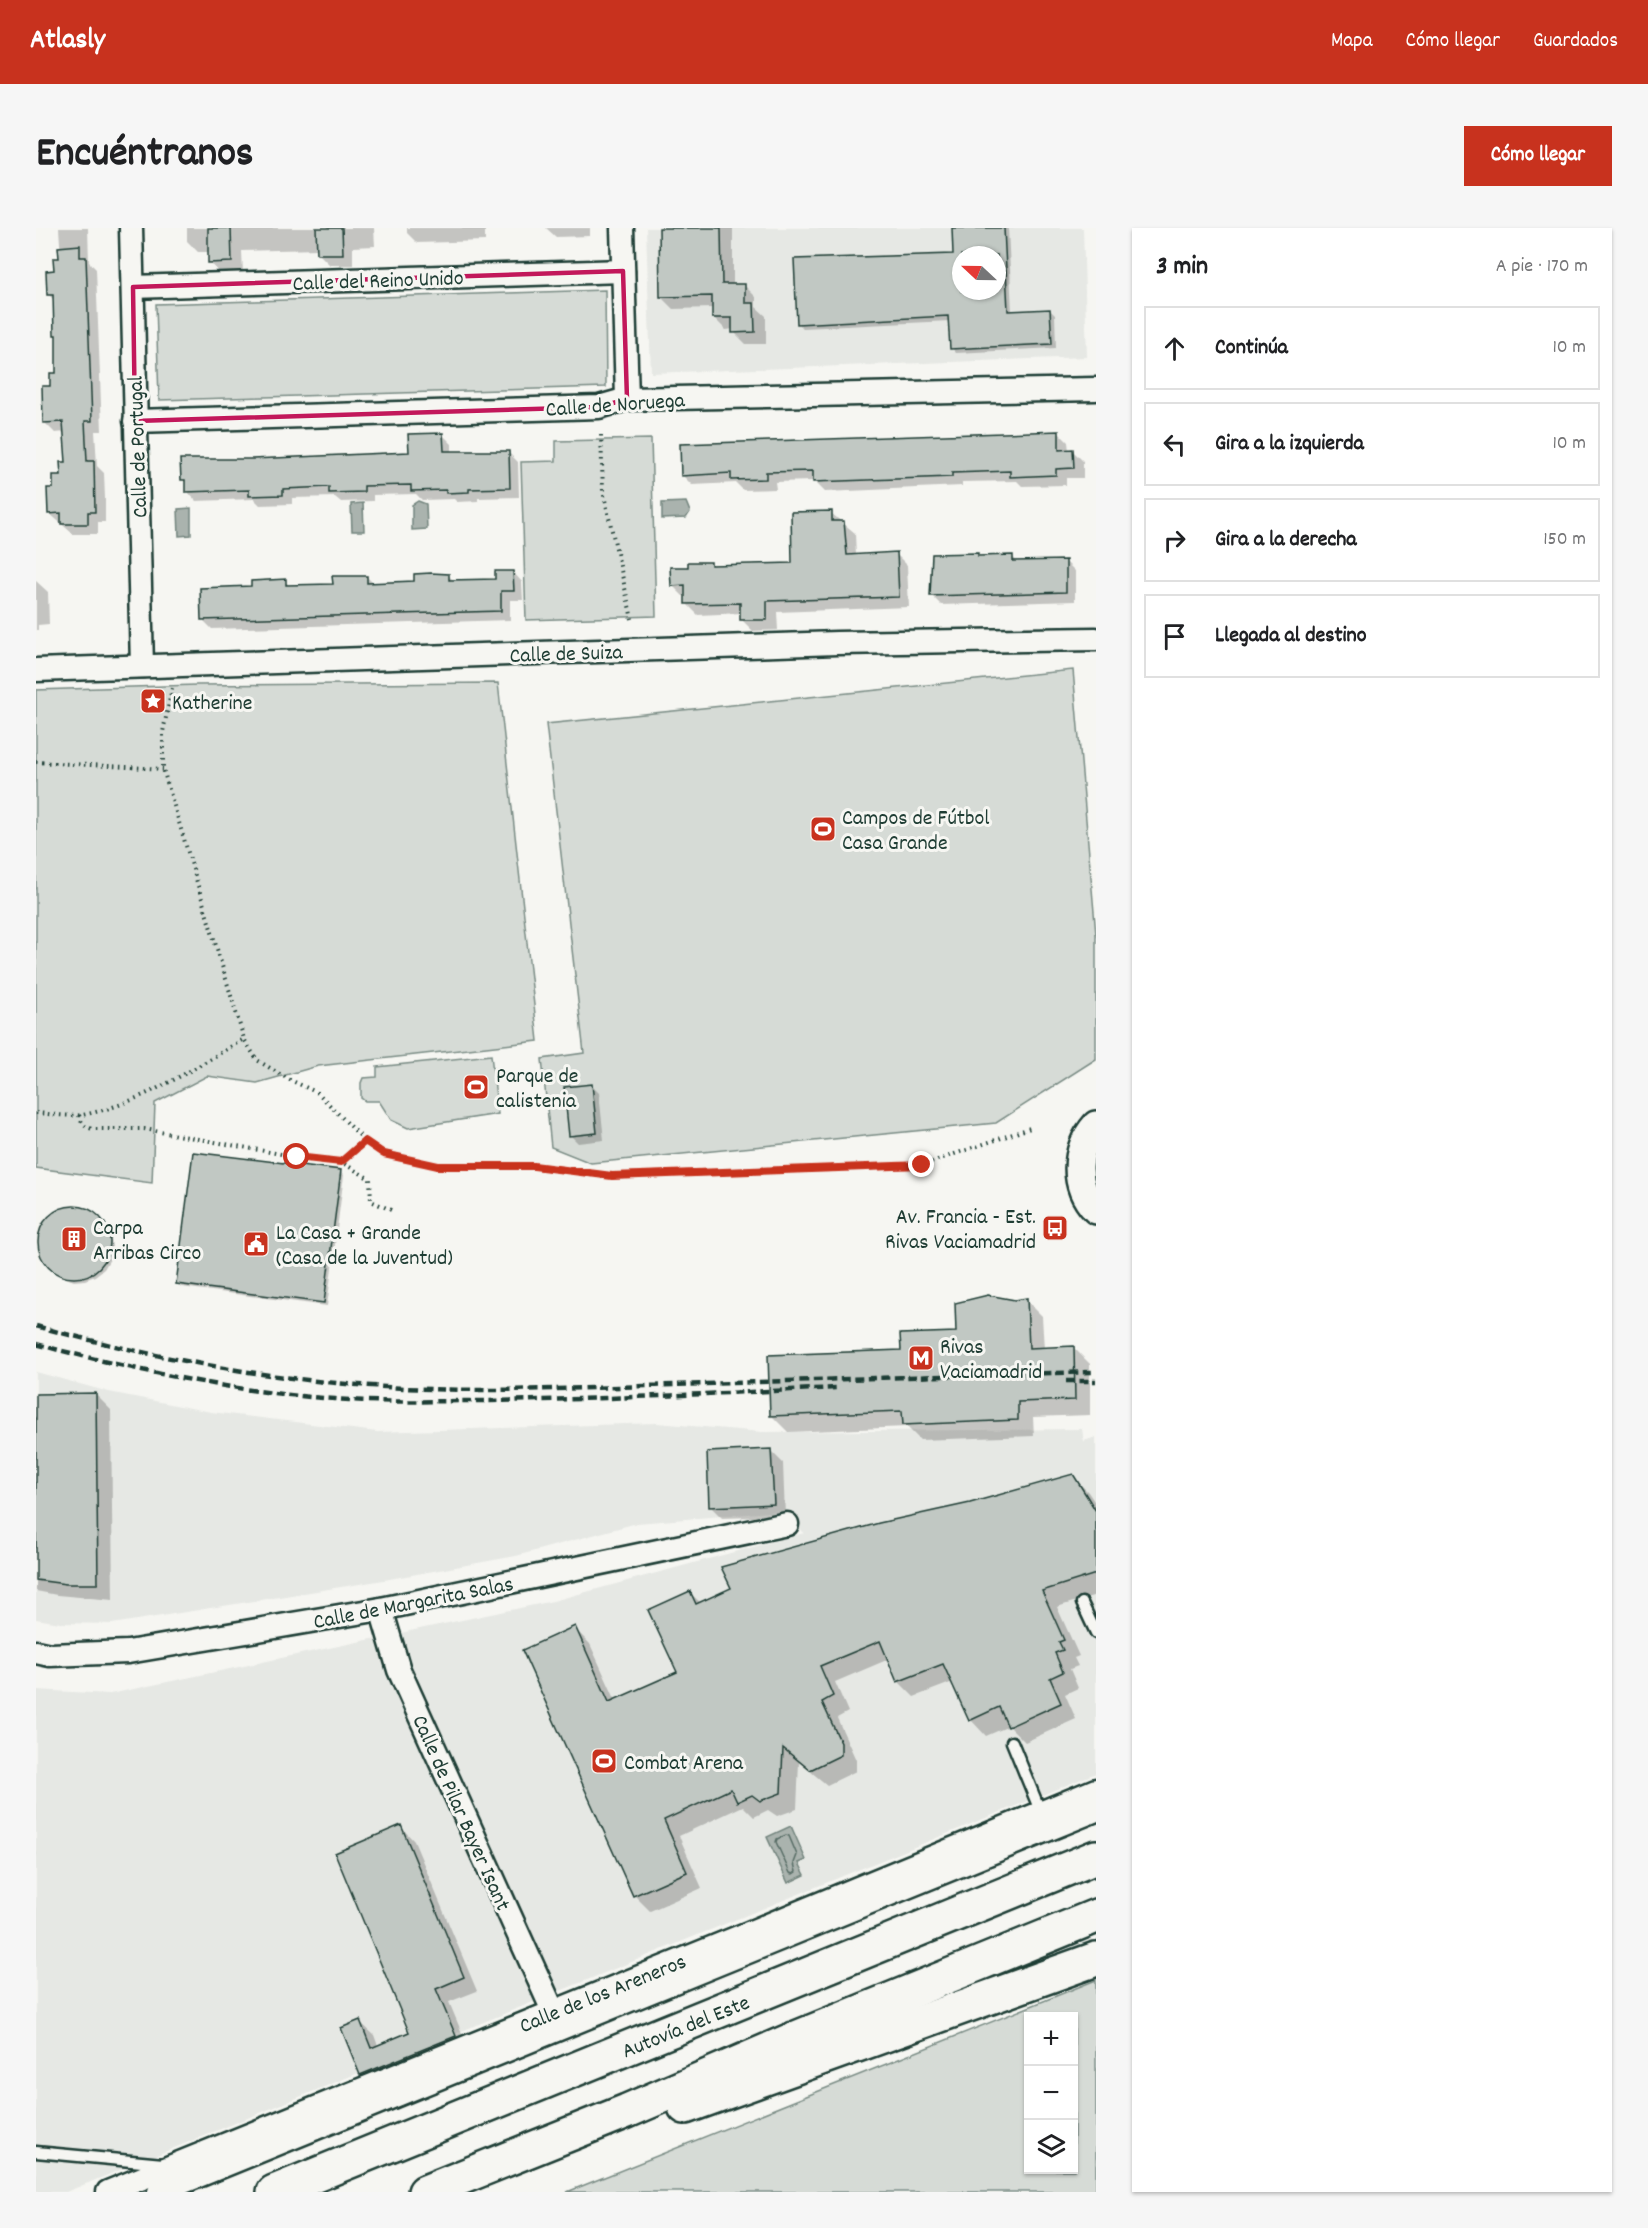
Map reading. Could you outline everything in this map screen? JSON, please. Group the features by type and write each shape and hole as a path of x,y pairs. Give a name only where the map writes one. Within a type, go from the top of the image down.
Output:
{"highway":[{"name":"Autovía del Este","path":"274,2192 1096,1857"},
{"path":"424,2192 627,2111 794,2039 1096,1916"},
{"path":"627,2111 687,2107 1096,1959"}],"street":[{"name":"Calle de Portugal","path":"131,228 142,666"},
{"path":"622,228 627,399"},
{"name":"Calle del Reino Unido","path":"133,287 623,271"},
{"name":"Calle de Noruega","path":"135,421 599,407 627,399 1096,389"},
{"name":"Calle de Suiza","path":"36,670 837,643 1096,639"},
{"path":"1094,1213 1081,1185 1079,1164 1084,1143 1096,1125"},
{"name":"Calle de Margarita Salas","path":"36,1652 50,1655 128,1652 381,1609 787,1524"},
{"name":"Calle de Pilar Bayer Isant","path":"381,1609 399,1670 553,2012"},
{"name":"Calle de los Areneros","path":"108,2192 1096,1790"},
{"name":"Calle de los Areneros","path":"159,2192 1096,1810"}],"lane":[{"path":"1082,1603 1096,1633"},
{"path":"1012,1742 1041,1814"},
{"path":"36,2152 175,2165"}],"path":[{"path":"601,435 603,491 632,619"},
{"path":"173,682 163,732 163,769 244,1039 257,1060 288,1079 318,1093 365,1141 384,1154 438,1166 534,1166 612,1176 922,1165 1033,1126"},
{"path":"36,762 163,769"},
{"path":"36,1113 79,1115 113,1107 156,1090 244,1039"},
{"path":"79,1115 81,1123 93,1129 144,1129 297,1157 341,1162 370,1179 371,1201 392,1210"},
{"path":"341,1162 365,1141"},
{"path":"295,1165 297,1157"}],"highlighted area":[{"path":"623,271 627,399 599,407 135,421 133,287"}],"shaded area":[{"path":"646,228 1083,228 1087,357 651,373"},
{"path":"605,290 606,387 159,400 156,304"},
{"path":"651,439 656,616 526,620 521,462 556,461 556,441"},
{"name":"Campos de Fútbol Casa Grande","path":"1073,670 1096,935 1096,1059 996,1123 591,1163 551,1147 542,1059 584,1053 546,724"},
{"path":"498,683 538,1041 318,1066 257,1083 207,1076 155,1103 152,1183 36,1168 36,690 197,685"},
{"path":"491,1055 498,1114 408,1128 391,1120 379,1101 365,1101 361,1098 363,1078 377,1077 377,1067"},
{"path":"36,1372 109,1392 211,1412 377,1432 657,1423 762,1432 1082,1429 1084,1441 1096,1437 1096,1773 66,2192 36,2192 36,1690 110,1694 553,1601 804,1533 783,1511 637,1523 516,1556 112,1624 60,1623 36,1619"},
{"path":"1096,1980 1096,2192 567,2192"}],"water":[{"path":"418,501 426,504 427,529 412,530 412,505"},
{"path":"686,502 690,512 686,518 662,519 662,503"},
{"path":"363,503 364,531 352,531 351,504"},
{"path":"191,508 191,535 179,536 178,509"},
{"path":"791,1826 806,1860 799,1863 805,1875 788,1883 767,1837"}],"building":[{"path":"208,228 231,228 232,262 208,263"},
{"path":"316,228 342,228 343,254 317,254"},
{"path":"659,228 721,228 722,284 745,284 745,303 754,303 755,332 732,333 732,318 712,318 712,296 660,297"},
{"path":"952,228 1004,228 1005,246 953,246"},
{"path":"80,245 80,257 86,257 92,421 85,421 87,461 94,461 95,512 88,512 88,524 61,524 61,513 48,514 47,488 53,488 53,475 61,475 60,462 66,462 63,422 43,423 42,386 50,386 50,373 56,373 53,295 47,295 46,271 54,270 53,258 59,258 58,247"},
{"path":"952,254 952,300 1006,300 1006,270 1008,311 1050,309 1052,344 950,349 948,316 797,324 794,259"},
{"path":"1059,431 1059,450 1073,449 1074,468 1056,469 1056,475 1010,477 1010,471 952,473 952,477 813,482 813,471 766,472 766,479 731,480 731,473 681,476 680,444"},
{"path":"443,433 444,451 509,451 510,488 469,489 469,492 446,493 446,490 411,491 411,485 364,486 364,492 329,493 329,487 283,489 283,495 249,496 249,490 185,492 185,480 181,480 180,459 252,459 409,452 408,434"},
{"path":"832,511 832,521 844,521 847,555 897,552 899,597 767,601 767,620 740,620 740,603 685,604 685,585 671,586 670,567 688,567 688,562 711,562 711,565 792,563 791,512"},
{"path":"978,553 978,556 1013,555 1013,561 1066,560 1066,592 930,596 932,554"},
{"path":"495,571 513,571 514,591 501,591 501,611 201,620 200,588 251,586 251,581 286,579 286,585 333,584 332,576 367,576 367,583 414,581 414,574 431,573 449,574 449,580 495,579"},
{"path":"592,1084 597,1133 569,1136 564,1087"},
{"name":"La Casa + Grande (Casa de la Juventud)","path":"193,1152 341,1170 324,1303 176,1284"},
{"name":"Carpa Arribas Circo","path":"74,1206 94,1212 104,1222 110,1242 104,1262 94,1272 74,1278 54,1272 44,1262 38,1242 44,1222 54,1212"},
{"name":"Rivas Vaciamadrid","path":"988,1295 1015,1300 1027,1298 1029,1348 1074,1346 1075,1400 1018,1402 1018,1420 903,1425 902,1411 770,1416 768,1355 901,1350 900,1334 956,1332 955,1303"},
{"path":"96,1393 98,1584 66,1584 36,1580 36,1394"},
{"path":"771,1449 774,1504 709,1507 707,1452"},
{"path":"1073,1474 1096,1511 1096,1574 1042,1591 1064,1640 1059,1642 1063,1650 1055,1653 1063,1672 1050,1678 1061,1703 1008,1727 999,1707 969,1721 943,1664 897,1682 880,1641 820,1666 833,1696 822,1702 841,1743 841,1755 810,1770 783,1748 781,1793 760,1801 752,1795 737,1802 731,1789 664,1820 687,1872 633,1896 522,1650 575,1626 609,1702 677,1672 648,1610 690,1591 696,1604 731,1588 721,1567 879,1523 970,1503"},
{"path":"401,1825 464,1977 436,1989 456,2036 360,2075 341,2028 360,2020 371,2048 409,2032 335,1853"}],"railway":[{"path":"36,1326 127,1349 219,1367 312,1380 405,1388 555,1389 1096,1372"},
{"path":"36,1344 184,1379 297,1396 353,1400 569,1399 838,1388"},
{"path":"1066,1381 1096,1381"}],"place":[{"name":"Katherine","path":"153,701"},
{"name":"Campos de Fútbol Casa Grande","path":"823,829"},
{"name":"Parque de calistenia","path":"476,1087"},
{"name":"Av. Francia - Est. Rivas Vaciamadrid","path":"1055,1228"},
{"name":"Carpa Arribas Circo","path":"74,1239"},
{"name":"La Casa + Grande (Casa de la Juventud)","path":"256,1244"},
{"name":"Rivas Vaciamadrid","path":"921,1358"},
{"name":"Combat Arena","path":"604,1761"}],"route":[{"path":"297,1157 341,1162 365,1141 384,1154 438,1166 534,1166 612,1176 922,1165"}]}
